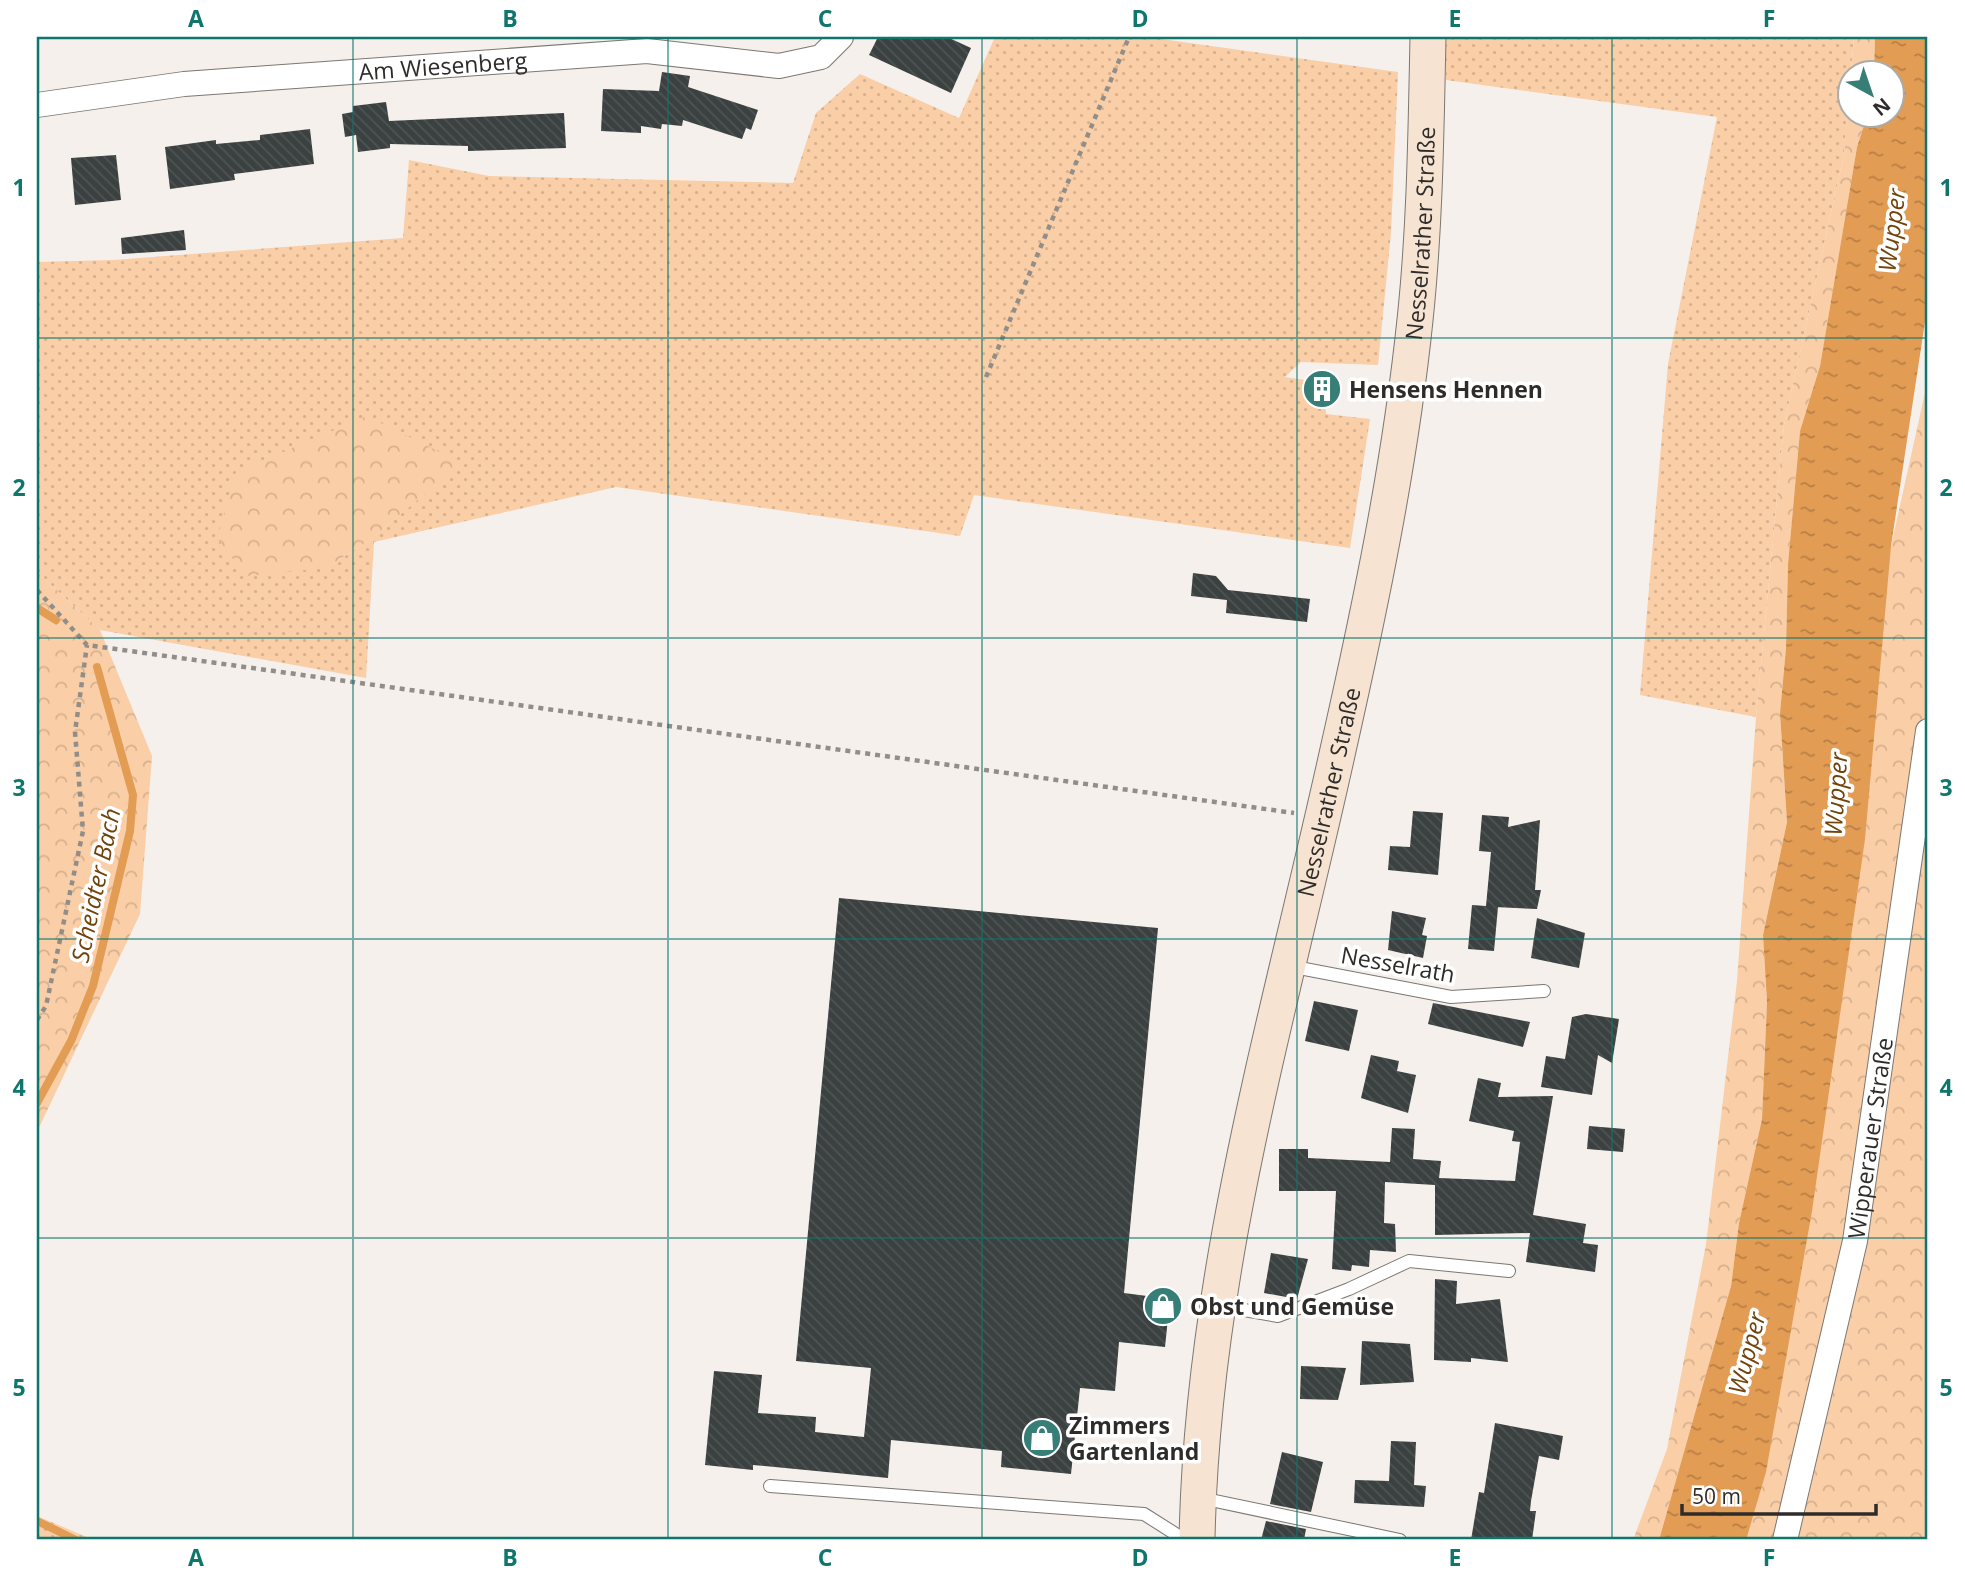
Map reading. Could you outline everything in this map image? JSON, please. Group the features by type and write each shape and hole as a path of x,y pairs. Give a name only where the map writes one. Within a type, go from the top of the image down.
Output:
{"main road":[{"name":"Nesselrather Straße","path":"1197,1540 1202,1419 1223,1259 1338,748 1398,453 1415,318 1428,37"}],"street":[{"name":"Am Wiesenberg","path":"37,105 184,84 647,51 779,66 821,57 841,37"},
{"name":"Wipperauer Straße","path":"1785,1540 1856,1241 1928,731"}],"lane":[{"name":"Nesselrath","path":"1288,966 1451,997 1544,991"},
{"path":"1217,1306 1278,1316 1349,1289 1409,1261 1509,1271"},
{"path":"770,1486 1144,1514 1185,1540"},
{"path":"1198,1497 1399,1540"}],"path":[{"path":"986,377 1129,37"},
{"path":"37,590 87,645 1299,814"},
{"path":"37,1020 46,1006 83,831 75,732 87,645"}],"green space":[{"path":"995,37 1147,37 1398,72 1391,233 1378,365 1301,362 1285,377 1312,381 1311,398 1325,400 1326,414 1370,419 1350,548 974,495 960,536 616,487 374,542 366,678 100,630 37,572 37,262 113,260 403,238 409,160 489,176 793,183 816,113 860,74 959,118","holes":["461,463 371,539 326,568"]},
{"path":"1446,37 1854,37 1852,60 1836,60 1836,130 1846,130 1844,154 1784,425 1756,717 1640,695 1668,364 1717,117 1446,80"},
{"path":"1854,37 1875,37 1874,60 1852,60"},
{"path":"1846,130 1862,130 1857,147 1820,366 1800,431 1788,564 1786,648 1780,713 1787,822 1763,935 1767,1002 1762,1119 1739,1223 1731,1286 1659,1540 1633,1540 1667,1449 1706,1244 1737,981 1756,717 1784,425 1844,154"},
{"path":"1928,379 1928,1540 1728,1540 1891,546"},
{"path":"367,416 462,463 371,539 326,568 246,576 217,538 236,472"},
{"path":"37,572 100,630 152,756 140,914 37,1132"},
{"path":"37,1516 94,1540 37,1540"}],"water":[{"name":"Wupper","path":"1875,37 1928,37 1928,302 1891,546 1865,839 1812,1211 1766,1472 1746,1540 1659,1540 1731,1286 1739,1223 1762,1119 1767,1002 1763,935 1787,822 1780,713 1786,648 1788,564 1800,431 1820,366 1857,147 1862,130 1906,130 1906,60 1874,60"}],"building":[{"path":"878,37 947,37 971,48 951,93 869,55"},
{"path":"662,72 690,76 688,87 758,110 751,130 746,128 742,139 683,120 682,126 662,124 661,129 641,126 641,133 601,131 603,89 659,91"},
{"path":"386,102 389,121 564,113 566,148 468,151 468,146 390,144 390,148 358,152 356,135 345,137 342,114 353,112 353,106"},
{"path":"310,129 314,164 234,174 235,180 170,189 165,147 216,140 216,144 260,140 260,135"},
{"path":"116,155 121,200 75,205 71,158"},
{"path":"184,230 186,250 122,254 121,238"},
{"path":"1193,573 1216,576 1228,590 1310,599 1307,622 1226,613 1227,600 1191,596"},
{"path":"1413,811 1443,813 1438,875 1388,870 1390,846 1410,847"},
{"path":"1482,815 1509,817 1508,827 1540,820 1535,890 1541,890 1537,909 1498,907 1494,951 1468,949 1472,905 1486,906 1491,852 1479,851"},
{"path":"839,898 1158,928 1124,1293 1170,1299 1165,1347 1119,1342 1115,1391 1080,1388 1071,1474 1001,1467 1002,1451 891,1440 888,1478 753,1465 753,1470 705,1465 714,1371 762,1375 758,1413 816,1417 815,1432 864,1437 871,1368 796,1361"},
{"path":"1392,911 1426,918 1422,935 1427,936 1423,958 1388,950"},
{"path":"1537,918 1585,933 1579,968 1531,958"},
{"path":"1314,1001 1358,1010 1349,1051 1305,1041"},
{"path":"1433,1003 1530,1022 1523,1047 1428,1024"},
{"path":"1586,1014 1619,1019 1612,1063 1598,1055 1592,1095 1541,1087 1546,1056 1565,1059 1572,1017"},
{"path":"1371,1055 1399,1061 1397,1071 1416,1075 1408,1113 1361,1098"},
{"path":"1478,1078 1501,1083 1498,1097 1553,1096 1533,1215 1586,1224 1583,1243 1598,1245 1595,1272 1526,1262 1530,1233 1435,1235 1435,1185 1385,1182 1384,1223 1395,1224 1396,1252 1370,1250 1369,1267 1352,1265 1351,1271 1332,1269 1336,1191 1279,1191 1279,1149 1308,1149 1308,1158 1390,1162 1392,1128 1415,1129 1413,1159 1441,1161 1439,1178 1515,1181 1520,1142 1512,1141 1514,1131 1469,1121"},
{"path":"1589,1126 1625,1129 1623,1152 1587,1149"},
{"path":"1271,1253 1308,1259 1297,1299 1264,1293"},
{"path":"1435,1279 1457,1281 1456,1304 1500,1299 1508,1362 1471,1358 1471,1362 1434,1360"},
{"path":"1362,1341 1410,1344 1414,1382 1360,1385"},
{"path":"1301,1366 1346,1368 1338,1400 1300,1399"},
{"path":"1495,1423 1563,1436 1559,1460 1539,1456 1530,1511 1536,1511 1532,1540 1471,1540 1479,1492 1484,1493"},
{"path":"1391,1441 1416,1442 1414,1485 1426,1486 1424,1507 1354,1503 1355,1480 1389,1481"},
{"path":"1282,1452 1323,1462 1311,1512 1270,1504"},
{"path":"1266,1521 1306,1529 1304,1540 1261,1540"}],"waterway":[{"name":"Scheidter Bach","path":"37,608 56,620"},
{"name":"Scheidter Bach","path":"37,1103 71,1041 93,986 130,831 133,795 97,667"},
{"path":"37,1521 76,1540"}],"place":[{"name":"Hensens Hennen","path":"1322,389"},
{"name":"Obst und Gemüse","path":"1163,1306"},
{"name":"Zimmers Gartenland","path":"1042,1438"}]}
